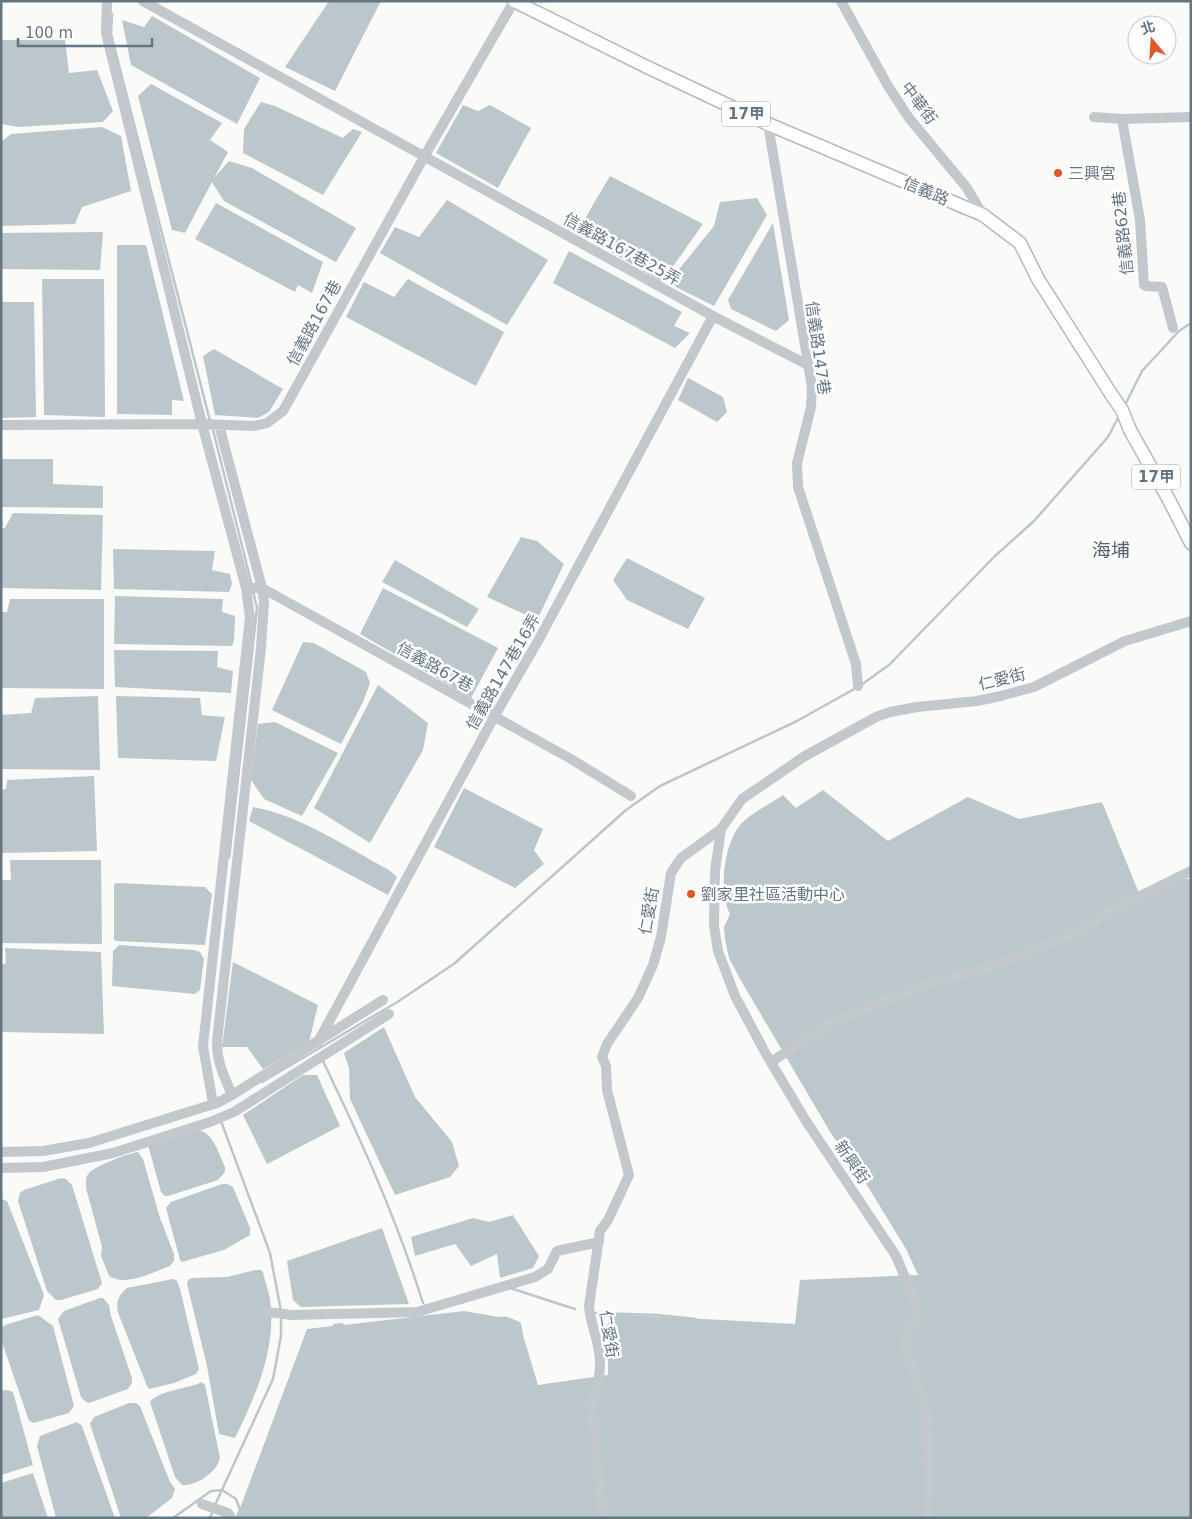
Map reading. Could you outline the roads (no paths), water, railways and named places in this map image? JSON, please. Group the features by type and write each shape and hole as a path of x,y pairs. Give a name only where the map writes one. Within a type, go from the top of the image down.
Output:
{"main road":[{"name":"信義路","path":"514,1 768,124 983,215 1020,243 1038,279 1120,406 1130,430 1191,543"}],"street":[{"path":"107,1 106,32 202,424 246,588 250,617 203,1046 215,1104"},
{"name":"信義路167巷25弄","path":"142,1 713,316 808,365"},
{"name":"信義路167巷","path":"1,425 202,424 254,426 267,423 283,412 424,157 514,1"},
{"name":"中華街","path":"841,1 888,86 909,118 967,188 983,215"},
{"path":"1094,117 1122,119 1191,117"},
{"name":"信義路62巷","path":"1122,119 1140,220 1144,285 1162,287 1173,328"},
{"name":"信義路147巷","path":"768,124 812,387 811,407 797,463 798,486 856,664 858,686"},
{"name":"信義路147巷16弄","path":"318,1042 494,716 538,641 713,316"},
{"path":"217,425 264,601 261,648 216,1042 216,1052 230,1097"},
{"name":"信義路67巷","path":"246,588 262,588 571,759 631,796"},
{"name":"仁愛街","path":"603,1518 591,1402 597,1388 600,1352 589,1314 589,1306 600,1231 608,1220 629,1175 607,1090 606,1066 602,1057 606,1044 641,992 653,965 661,937 670,873 682,858 721,829 742,799 806,756 876,717 917,707 951,705 985,699 1034,687 1125,641 1191,621"},
{"name":"新興街","path":"721,829 715,871 716,939 718,951 735,996 806,1121 896,1256 909,1286 916,1309 916,1316 905,1347 927,1416 928,1518"},
{"path":"772,1062 830,1024 928,984 996,965 1074,933 1130,901 1191,871"},
{"path":"1,1152 43,1151 89,1143 215,1104 230,1097 384,1000"},
{"path":"1,1168 43,1167 112,1154 210,1122 234,1112 389,1014"},
{"path":"274,1313 417,1312 535,1278 548,1269 557,1251 599,1242"},
{"path":"202,1504 228,1513 231,1518"}],"waterway":[{"path":"112,14 111,34 210,421"},
{"path":"1124,407 1142,371 1179,331 1191,323"},
{"path":"861,685 889,665 995,556 1034,521 1108,437 1119,416"},
{"path":"212,426 252,586"},
{"path":"229,858 257,608 253,591"},
{"path":"262,1082 399,1001 455,963 626,810 660,786 797,721 856,688"},
{"path":"322,1059 377,1179 413,1271 423,1303"},
{"path":"221,1121 270,1253 281,1311"},
{"path":"510,1288 575,1309"},
{"path":"594,1313 657,1315 696,1319"},
{"path":"215,1505 273,1379 281,1336 281,1316"},
{"path":"173,1518 211,1491 222,1490 236,1499 240,1510"},
{"path":"210,1518 213,1510"}],"place":[{"name":"三興宮","path":"1058,173"},
{"name":"劉家里社區活動中心","path":"691,894"}],"district":[{"name":"海埔","path":"1111,550"}]}
